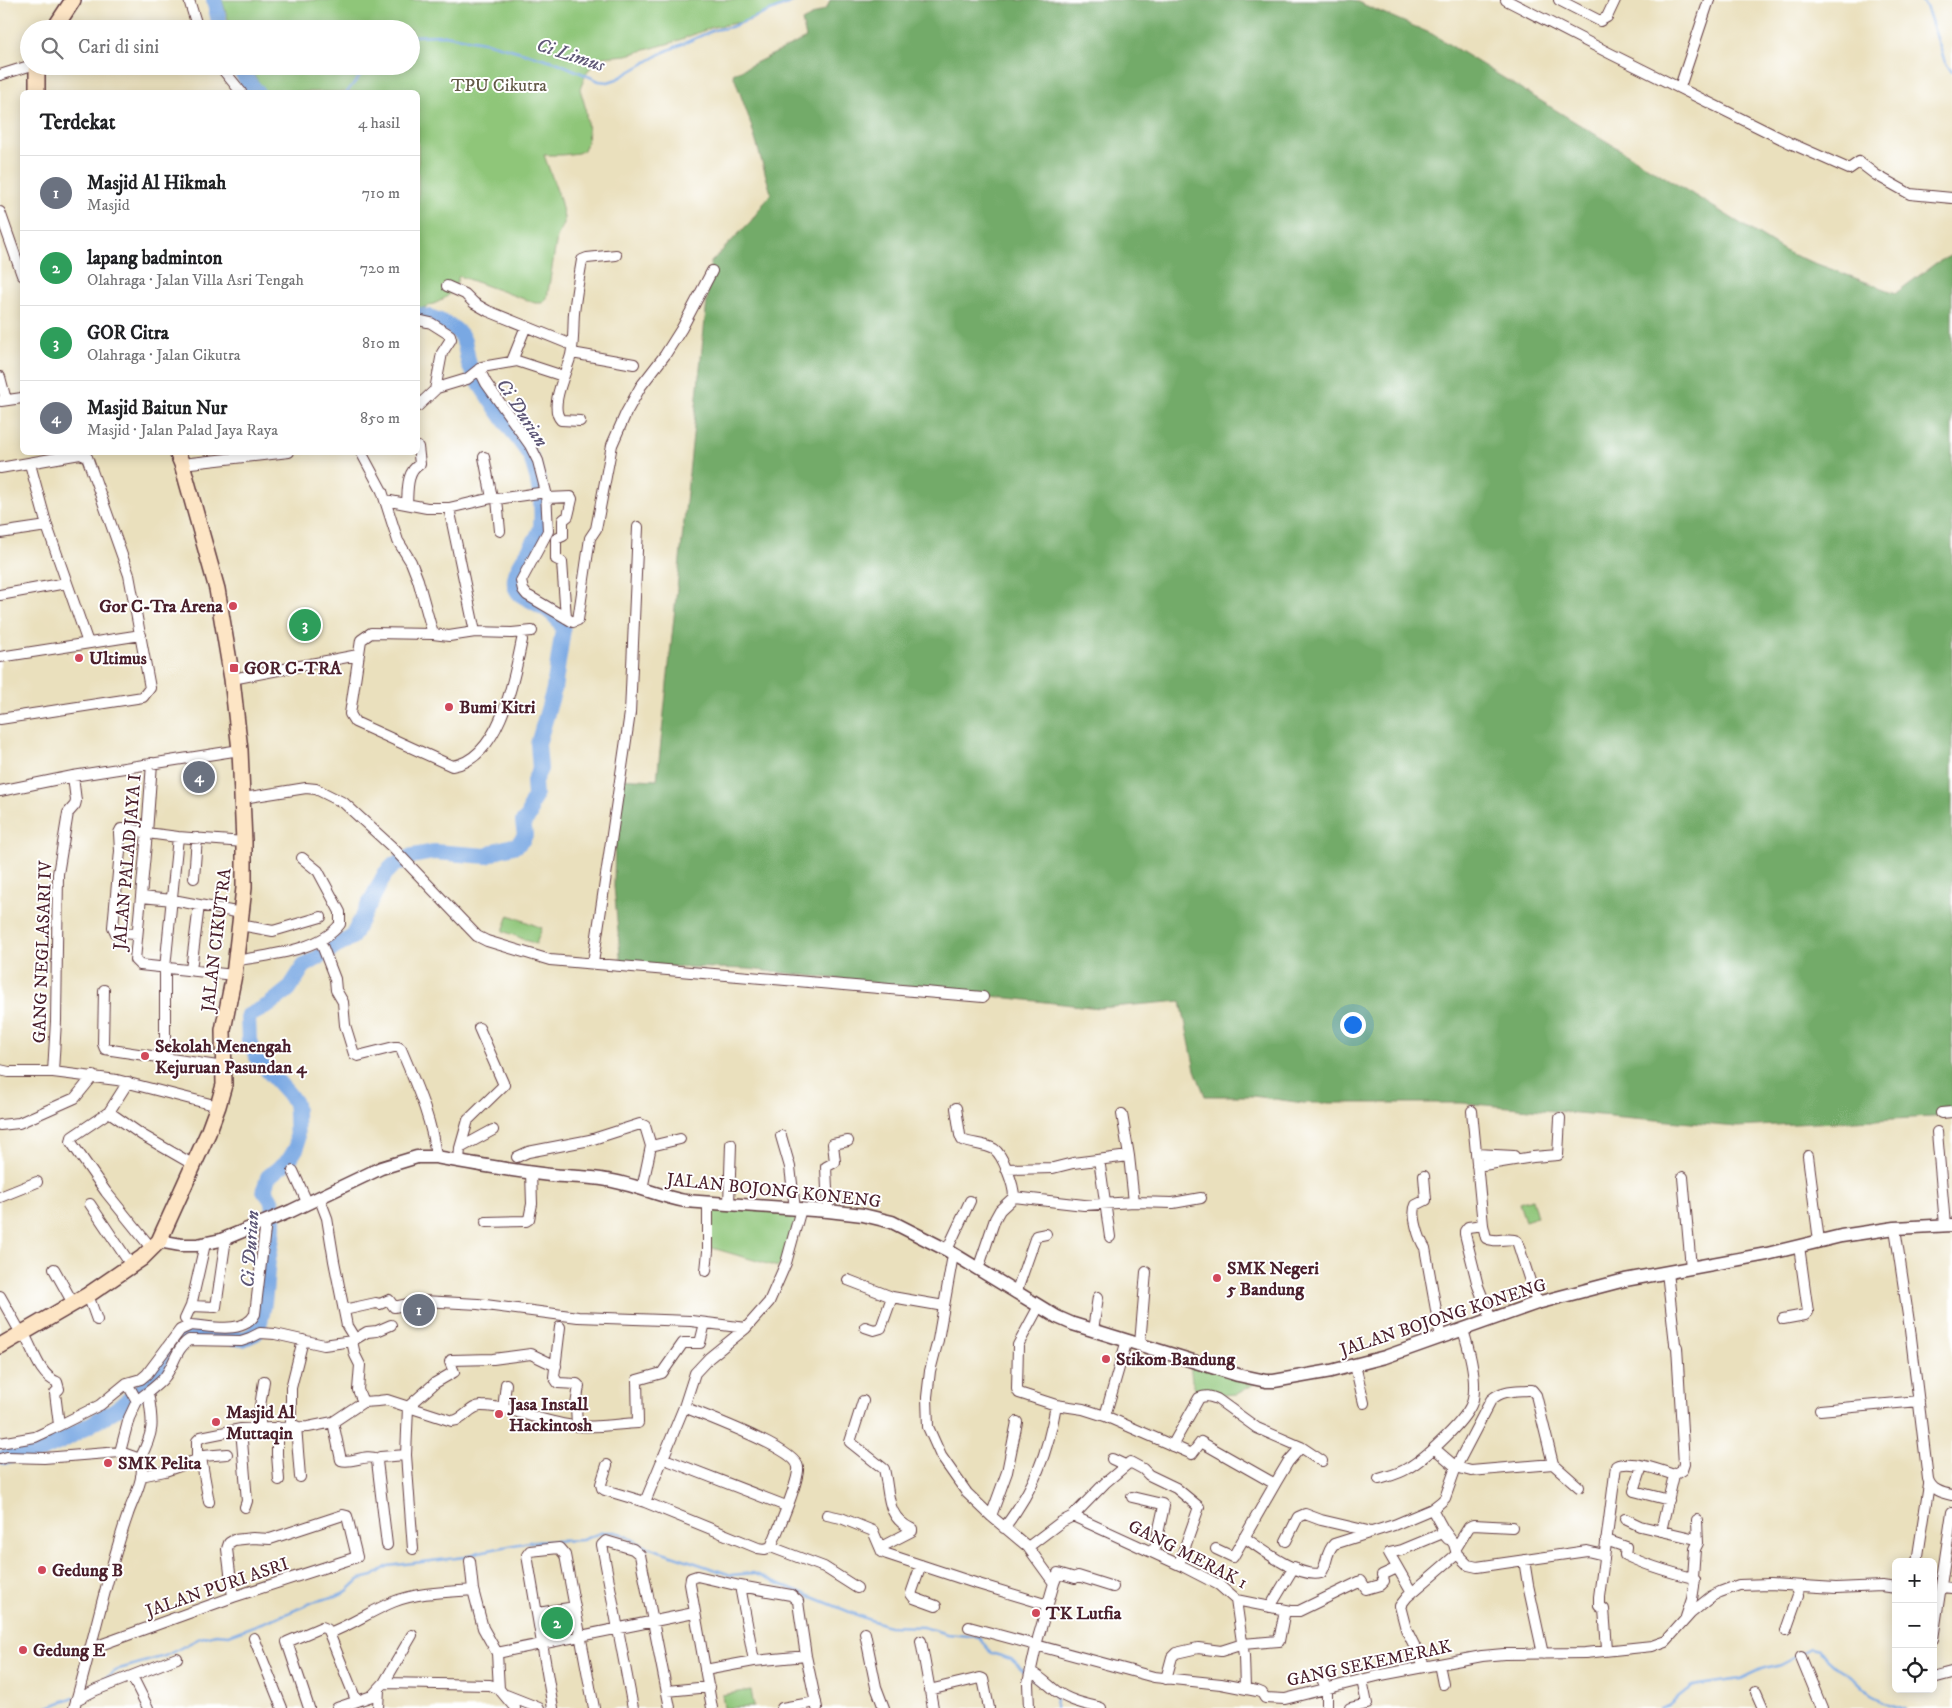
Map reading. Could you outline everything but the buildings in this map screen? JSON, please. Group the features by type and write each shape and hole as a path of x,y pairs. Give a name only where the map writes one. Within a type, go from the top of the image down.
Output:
{"main road":[{"path":"60,20 73,0"},
{"path":"37,75 37,90"},
{"name":"JALAN CIKUTRA","path":"0,1346 74,1305 131,1265 155,1245 194,1165 218,1106 224,1085 224,1030 244,888 243,798 240,750 232,679 217,589 179,458"}],"street":[{"path":"189,0 195,20"},
{"path":"1506,0 1790,143 1849,169 1859,162 1910,194 1952,198"},
{"path":"1559,0 1600,21 1607,17 1615,0"},
{"path":"1680,87 1709,0"},
{"path":"0,75 20,69"},
{"path":"227,75 239,90"},
{"path":"0,212 20,269"},
{"path":"580,421 561,420 555,408 572,349 582,260 616,255"},
{"path":"474,374 486,383 530,446 538,461 546,494 548,531 521,581 523,590 527,595 574,622 578,620 590,538 596,529 604,496 612,445 626,413 641,386 665,355 682,328 712,271"},
{"path":"447,286 465,294 474,303 488,311 526,326 572,349 634,364"},
{"path":"420,320 431,323 450,335 451,339 442,353 435,390"},
{"path":"512,361 526,326"},
{"path":"420,404 435,390 512,361 563,376"},
{"path":"0,377 3,401 20,398"},
{"path":"0,468 75,455"},
{"path":"0,719 146,695 150,688 130,575 87,457 82,455"},
{"path":"179,458 229,455"},
{"path":"362,455 385,500 398,541 411,562 433,634"},
{"path":"407,504 409,478 414,468 420,464 419,455"},
{"path":"484,457 500,532"},
{"path":"30,464 47,526 88,643"},
{"path":"385,500 427,508 449,508 532,494 571,498 568,516 563,520 563,536 556,539 556,560 562,562 566,618"},
{"path":"449,508 475,632"},
{"path":"0,533 47,526"},
{"path":"594,963 630,713 638,527"},
{"path":"0,595 66,583"},
{"path":"522,640 515,678 502,716 478,752 461,764 452,766 368,728 352,718 350,714 361,640 371,633 449,636 475,632 512,634 532,631"},
{"path":"0,657 141,635"},
{"path":"232,679 358,655"},
{"path":"0,791 73,776 240,750"},
{"name":"JALAN PALAD JAYA I","path":"152,763 135,960 140,965 165,968"},
{"name":"GANG NEGLASARI IV","path":"53,1072 56,1021 58,874 68,813 76,801 73,776"},
{"path":"243,798 306,788 316,789 344,803 390,846 477,936 487,941 550,960 983,997"},
{"path":"137,934 116,933 113,927 120,851 119,833 121,830 125,828 178,838 244,842"},
{"path":"165,1057 165,968 178,838"},
{"path":"194,878 197,838"},
{"path":"165,968 191,970 234,968 322,943 340,924 340,912 318,871 302,858"},
{"path":"141,898 173,900 199,905 273,931 321,917"},
{"path":"191,970 199,905"},
{"path":"322,943 336,990 343,1001 345,1025 354,1054 358,1056 394,1046 401,1049 430,1122 434,1136 436,1157"},
{"path":"104,990 103,1044 105,1049 224,1067"},
{"path":"459,1155 468,1120 504,1084 479,1028"},
{"path":"0,1070 93,1076 128,1082 218,1106"},
{"path":"0,1125 19,1123 75,1098 93,1076"},
{"path":"128,1082 109,1112 72,1138 71,1142 106,1192 155,1245"},
{"path":"956,1108 962,1140 995,1150 1006,1169 1013,1186 1014,1196"},
{"path":"1472,1110 1483,1225 1486,1238 1491,1241 1513,1239 1517,1241 1536,1303"},
{"path":"109,1112 142,1135 194,1165"},
{"path":"1941,1113 1952,1112"},
{"path":"1122,1114 1134,1202"},
{"path":"1477,1166 1532,1157 1558,1155 1560,1118"},
{"path":"517,1157 528,1152 590,1140 640,1124 645,1126 651,1146 642,1189"},
{"path":"459,1155 493,1130"},
{"path":"1937,1132 1948,1225"},
{"path":"645,1502 684,1407 695,1374 709,1358 746,1328 769,1302 776,1287 796,1233 798,1209 790,1167 781,1136"},
{"path":"651,1146 680,1139"},
{"path":"828,1211 826,1166 835,1162 833,1145 848,1141"},
{"path":"729,1204 731,1144"},
{"path":"1476,1154 1532,1157"},
{"name":"JALAN BOJONG KONENG","path":"155,1245 205,1244 226,1238 291,1211 313,1199 400,1161 417,1157 459,1155 531,1172 605,1179 670,1198 708,1203 828,1211 862,1215 892,1222 978,1269 1057,1317 1238,1375 1266,1381 1331,1371 1441,1338 1462,1335 1488,1320 1536,1303 1625,1280 1819,1241 1895,1228 1948,1225"},
{"path":"1006,1169 1052,1168 1079,1162 1129,1156"},
{"path":"1808,1156 1819,1241"},
{"path":"1100,1166 1110,1237"},
{"path":"293,1171 327,1218 344,1310 354,1340 355,1355 360,1365 358,1390 363,1402"},
{"path":"486,1222 526,1221 530,1219 532,1204 531,1172"},
{"path":"1424,1176 1426,1200 1416,1205 1414,1211 1420,1240 1425,1248 1441,1338"},
{"path":"1683,1178 1690,1268"},
{"path":"0,1197 37,1182"},
{"path":"1014,1196 1084,1206 1134,1202 1173,1203 1201,1198"},
{"path":"978,1269 995,1219 1000,1210 1014,1196"},
{"path":"970,1201 950,1253 944,1306 930,1371 927,1397 928,1427 941,1456 954,1476 991,1516 1028,1547 1054,1583"},
{"path":"706,1271 708,1203"},
{"path":"90,1204 131,1265"},
{"path":"120,1452 129,1418 132,1393 174,1338 191,1324 233,1327 242,1325 253,1318 258,1297 268,1220"},
{"path":"1483,1225 1468,1227 1465,1231 1478,1286 1479,1302 1488,1320"},
{"path":"1895,1228 1929,1484 1918,1558"},
{"path":"1016,1292 1030,1258 1036,1236 1046,1234"},
{"path":"191,1306 216,1307 226,1238"},
{"path":"185,1319 191,1306 205,1244"},
{"path":"1783,1319 1805,1315 1808,1312 1799,1246"},
{"path":"54,1269 74,1305"},
{"path":"1140,1344 1146,1272"},
{"path":"1661,1531 1674,1475 1682,1470 1684,1464 1677,1347 1675,1344 1667,1272"},
{"path":"848,1280 892,1297 944,1306"},
{"path":"88,1295 98,1320"},
{"path":"0,1296 39,1365 52,1380 57,1382 59,1389 55,1392 59,1425"},
{"path":"865,1327 874,1330 881,1328 892,1297"},
{"path":"1093,1330 1098,1297"},
{"path":"344,1310 376,1303 380,1304 389,1300 394,1307 423,1301 478,1304 578,1317 705,1323 746,1328"},
{"path":"1038,1306 1018,1345 1017,1389 1019,1393 1056,1405 1082,1409 1105,1416 1192,1454 1201,1442 1275,1484"},
{"path":"209,1502 200,1459 198,1438 242,1429 308,1427 333,1422 363,1402 387,1400 454,1421 480,1405 576,1426 638,1423 637,1380 662,1373 684,1343 700,1343 705,1323"},
{"path":"0,1443 35,1437 100,1405 132,1393 148,1392 163,1379 175,1360 180,1347 189,1340 241,1340 260,1333 275,1334 324,1345 354,1340 391,1324"},
{"path":"560,1327 554,1378 558,1383 577,1384 579,1386 576,1405 576,1426"},
{"path":"1379,1478 1392,1476 1408,1468 1435,1449 1469,1410 1472,1403 1474,1385 1462,1335"},
{"path":"300,1477 293,1426 291,1388 303,1340"},
{"path":"1105,1416 1127,1340"},
{"path":"413,1549 406,1455 408,1408 436,1383 454,1372 451,1360 493,1359 531,1354 556,1366"},
{"path":"1355,1365 1364,1403"},
{"path":"260,1428 260,1406 264,1381"},
{"path":"503,1409 506,1384"},
{"path":"1244,1537 1278,1560 1311,1573 1321,1573 1324,1569 1329,1549 1334,1544 1394,1525 1432,1509 1445,1498 1456,1467 1491,1400 1500,1393 1528,1390 1534,1392 1538,1400 1553,1464"},
{"path":"76,1701 123,1528 141,1476 142,1465 140,1459 151,1437 152,1428 148,1392"},
{"path":"1172,1446 1199,1398 1204,1396 1216,1399 1257,1428 1301,1447 1322,1461"},
{"path":"863,1400 850,1442 884,1469 888,1494 896,1517 912,1529 912,1532 880,1547"},
{"path":"1820,1410 1919,1401"},
{"path":"1004,1528 1019,1509 1037,1478 1053,1424 1056,1405"},
{"path":"684,1407 776,1446 796,1462 798,1469 794,1489 771,1547"},
{"path":"333,1422 341,1460 365,1457 377,1459 380,1457 406,1455"},
{"path":"991,1516 1007,1472 1016,1422"},
{"path":"277,1427 276,1454 279,1480"},
{"path":"242,1429 247,1501 245,1507"},
{"path":"1216,1549 1233,1558 1288,1462 1301,1447"},
{"path":"1435,1449 1456,1467 1471,1471 1553,1464 1579,1487"},
{"path":"0,1459 7,1457 44,1458 120,1452 140,1459"},
{"path":"141,1476 165,1471 195,1461 203,1456 227,1454"},
{"path":"662,1458 786,1506"},
{"path":"377,1459 387,1545"},
{"path":"1112,1459 1125,1465"},
{"path":"1028,1547 1060,1522 1072,1516 1130,1462 1143,1469 1149,1476 1176,1488 1199,1507 1179,1564"},
{"path":"1607,1649 1604,1609 1599,1606 1616,1466 1621,1464 1642,1466 1674,1475"},
{"path":"607,1465 601,1484 602,1488 645,1502 758,1548 765,1549 771,1547 824,1566 857,1588"},
{"path":"1642,1466 1634,1490 1669,1500"},
{"path":"1929,1484 1942,1493 1952,1495"},
{"path":"1132,1497 1164,1506 1154,1552"},
{"path":"1432,1509 1456,1549"},
{"path":"1937,1624 1947,1587 1952,1512"},
{"path":"827,1514 873,1532 882,1552 1048,1605"},
{"path":"1286,1541 1298,1517 1305,1514 1369,1532"},
{"name":"JALAN PURI ASRI","path":"89,1649 357,1556 352,1530 346,1515 270,1539 234,1540 227,1549 233,1598"},
{"name":"GANG MERAK 1","path":"1072,1516 1179,1564 1220,1585 1236,1600 1288,1611"},
{"path":"1625,1520 1640,1526 1696,1539"},
{"path":"1685,1620 1692,1599 1695,1580 1693,1578 1695,1549 1697,1547 1697,1520"},
{"path":"1425,1667 1406,1629 1400,1610 1402,1603 1456,1549 1468,1527 1473,1524 1512,1527"},
{"path":"1412,1593 1389,1553 1402,1550 1443,1533 1468,1565 1477,1567 1587,1551 1604,1555"},
{"path":"1606,1540 1626,1547 1625,1555 1641,1563 1656,1569 1693,1578"},
{"path":"633,1708 602,1546 606,1541 633,1549 640,1555 670,1708"},
{"path":"553,1708 527,1555 530,1551 559,1548 565,1555 594,1708"},
{"path":"1524,1560 1543,1654"},
{"path":"470,1561 473,1590 483,1628 497,1653 502,1692 515,1708"},
{"path":"920,1565 912,1596 936,1606"},
{"path":"1270,1607 1294,1567"},
{"path":"1166,1679 1172,1657 1176,1653 1198,1648 1220,1651 1243,1644 1279,1641 1288,1611 1299,1611 1351,1584 1361,1581 1366,1589 1380,1585 1384,1581 1382,1575 1396,1568"},
{"path":"1030,1708 1030,1677 1037,1645 1054,1583 1060,1573 1075,1578 1078,1576 1088,1578 1113,1587"},
{"path":"712,1708 690,1584 691,1578 697,1576 791,1595 795,1598 799,1609 816,1705 782,1708"},
{"name":"GANG SEKEMERAK","path":"969,1627 1127,1671 1166,1679 1245,1688 1262,1693 1264,1703 1285,1704 1362,1680 1440,1664 1504,1654 1585,1653 1607,1649 1658,1645 1673,1634 1691,1613 1712,1596 1730,1587 1745,1584 1836,1588 1882,1586 1892,1587"},
{"path":"740,1586 754,1661"},
{"path":"1786,1630 1798,1596 1794,1586"},
{"path":"329,1633 408,1597 473,1590"},
{"path":"1236,1600 1243,1644 1245,1688"},
{"path":"538,1613 575,1607"},
{"path":"497,1653 694,1613"},
{"path":"309,1708 287,1642 322,1627 327,1629 329,1633 356,1700"},
{"path":"865,1633 876,1687 884,1708"},
{"path":"377,1708 378,1689 412,1635"},
{"path":"254,1638 282,1708"},
{"path":"920,1641 932,1708"},
{"path":"705,1670 754,1661 806,1656"},
{"path":"1801,1657 1822,1708"},
{"path":"76,1701 96,1690 177,1658"},
{"path":"1440,1664 1443,1684"},
{"path":"1937,1677 1952,1673"},
{"path":"1030,1677 1038,1675 1069,1698 1101,1708"},
{"path":"132,1676 148,1708"},
{"path":"1321,1677 1327,1690 1327,1708"},
{"path":"929,1690 980,1678 983,1679 989,1708"},
{"path":"1350,1708 1367,1704 1362,1680"},
{"path":"337,1708 378,1689 490,1685 539,1708"},
{"path":"667,1691 709,1687"},
{"path":"1756,1692 1763,1708"}],"green space":[{"name":"TPU Cikutra","path":"222,0 795,0 748,21 713,27 674,42 627,55 603,57 596,61 587,72 580,89 585,106 588,131 584,150 578,153 562,155 544,155 560,199 564,218 564,224 557,237 547,298 542,303 535,303 459,276 448,295 438,302 420,309 420,90 264,90 254,75 420,75 420,20 228,20"},
{"path":"830,0 1353,0 1432,34 1790,254 1896,293 1936,263 1952,255 1952,1116 1737,1127 1462,1103 1303,1103 1253,1096 1205,1096 1195,1070 1181,1001 1099,1008 748,969 621,965 614,886 616,778 657,780 711,262 751,221 771,193 749,118 733,74 806,38 802,21 827,8"},
{"path":"509,915 542,928 536,944 503,931"},
{"path":"1532,1199 1537,1217 1525,1221 1519,1203"},
{"path":"710,1206 805,1210 778,1267 709,1247"},
{"path":"1190,1362 1256,1383 1237,1394 1198,1394 1192,1381"},
{"path":"569,1612 572,1630 546,1634 543,1616"},
{"path":"751,1690 754,1707 724,1708 722,1695"}],"waterway":[{"name":"Ci Durian","path":"214,0 219,20"},
{"name":"Ci Limus","path":"420,36 445,35 489,43 556,62 599,81 608,82 617,79 664,52 714,30 731,27 797,0"},
{"name":"Ci Limus","path":"1920,0 1926,6 1945,62 1952,72"},
{"name":"Ci Durian","path":"244,75 255,90"},
{"name":"Ci Limus","path":"349,90 361,75"},
{"name":"Ci Durian","path":"4,1457 17,1453 38,1452 62,1441 115,1410 152,1382 182,1340 194,1331 243,1339 256,1333 263,1306 273,1223 272,1203 264,1190 268,1177 289,1160 297,1147 295,1103 259,1061 249,1041 248,1016 269,1005 289,989 304,966 352,937 385,874 394,865 412,856 434,852 487,856 498,850 517,845 525,835 523,822 529,816 531,804 535,797 534,781 540,769 538,744 554,689 563,629 556,617 545,608 520,594 515,586 518,569 539,534 541,526 541,501 538,483 529,455 471,369 462,337 455,329 445,323 420,316"},
{"path":"94,1685 119,1669 165,1656 200,1638 216,1634 229,1635 313,1602 336,1596 347,1591 360,1579 373,1576 388,1566 465,1557 479,1552 529,1542 582,1540 603,1532 622,1534 645,1546 731,1575 753,1573 889,1626 923,1627 947,1634 979,1637 991,1653 1011,1659 1028,1675"},
{"path":"1660,1708 1668,1705 1692,1686 1741,1679 1762,1669 1780,1664 1810,1648 1818,1650 1871,1694 1905,1708"},
{"path":"1032,1678 1048,1690"},
{"path":"1054,1695 1056,1699 1055,1708"},
{"path":"46,1708 74,1697"}],"place":[{"name":"Gor C-Tra Arena","path":"233,606"},
{"name":"GOR Citra","path":"305,625"},
{"name":"Ultimus","path":"79,658"},
{"name":"GOR C-TRA","path":"234,668"},
{"name":"Bumi Kitri","path":"449,707"},
{"name":"Masjid Baitun Nur","path":"199,777"},
{"name":"Sekolah Menengah Kejuruan Pasundan 4","path":"145,1056"},
{"name":"SMK Negeri 5 Bandung","path":"1217,1278"},
{"name":"Masjid Al Hikmah","path":"419,1310"},
{"name":"Stikom Bandung","path":"1106,1359"},
{"name":"Jasa Install Hackintosh","path":"499,1414"},
{"name":"Masjid Al Muttaqin","path":"216,1422"},
{"name":"SMK Pelita","path":"108,1463"},
{"name":"Gedung B","path":"42,1570"},
{"name":"TK Lutfia","path":"1036,1613"},
{"name":"lapang badminton","path":"557,1623"},
{"name":"Gedung E","path":"23,1650"}]}
